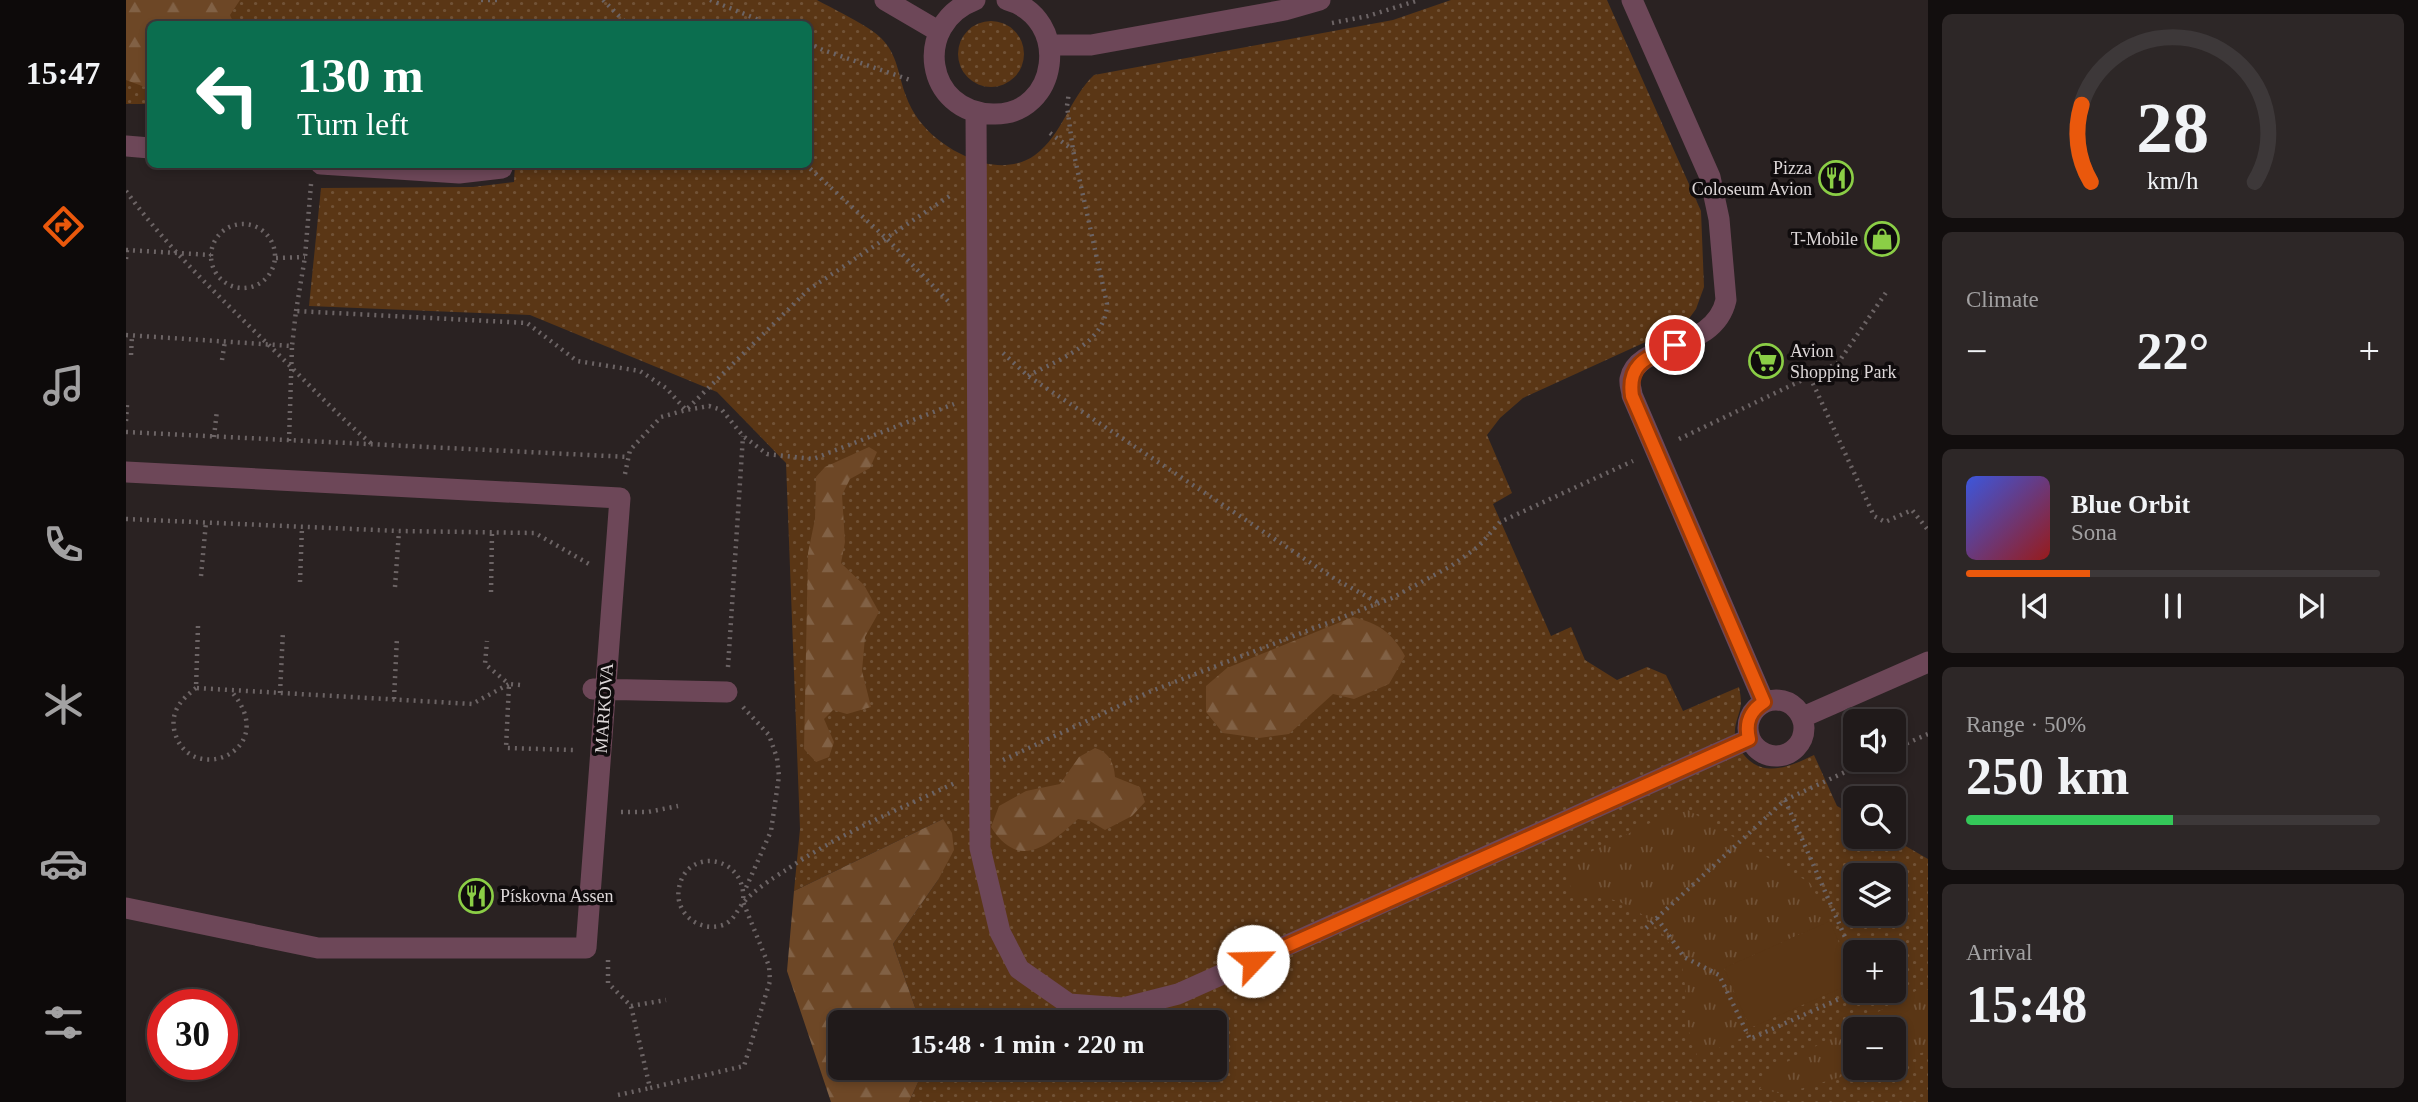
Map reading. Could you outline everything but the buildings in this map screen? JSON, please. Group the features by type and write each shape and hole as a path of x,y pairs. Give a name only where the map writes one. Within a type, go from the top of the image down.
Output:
{"street":[{"path":"885,0 939,32"},
{"path":"975,0 948,16 933,51 935,71 943,89 957,103 976,113 995,115 1015,110 1032,100 1044,84 1050,65 1050,45 1043,27 1032,13 1016,2 1007,0"},
{"path":"1050,45 1091,44 1285,10 1320,0"},
{"path":"1632,0 1710,177 1719,219 1726,279 1724,311 1718,321 1701,334 1650,356 1638,365 1630,380 1632,396 1764,702"},
{"path":"976,113 980,848 1000,932 1019,969 1069,1004 1123,1008 1178,994 1749,739"},
{"path":"126,146 147,148"},
{"path":"316,171 459,173 502,168"},
{"path":"126,472 620,498"},
{"name":"MARKOVA","path":"126,908 318,948 586,948 599,689 620,498"},
{"path":"1802,717 1928,662"},
{"path":"599,689 727,691"},
{"path":"1776,699 1786,701 1796,707 1802,717 1805,728 1803,739 1787,755 1765,755 1755,749 1749,739 1749,717 1755,708 1764,702 1776,699"}],"path":[{"path":"481,0 497,0"},
{"path":"603,0 624,21"},
{"path":"710,0 762,21"},
{"path":"1329,23 1368,16 1419,0"},
{"path":"812,45 919,84"},
{"path":"1028,376 1080,347 1100,328 1107,313 1073,150 1067,106 1072,79"},
{"path":"1049,133 1073,150"},
{"path":"809,168 887,238 1028,376 1335,579 1378,603"},
{"path":"289,441 292,345 316,171"},
{"path":"126,191 152,226 178,254 340,418 373,445"},
{"path":"686,410 808,290 956,192"},
{"path":"245,224 264,231 275,248 276,258 267,278 258,285 247,288 226,284 212,266 211,255 218,236 225,229 245,224"},
{"path":"126,259 126,250 211,255"},
{"path":"276,258 305,257"},
{"path":"743,902 785,870 842,836 1149,692 1378,603 1451,566 1479,546 1500,522 1810,377 1838,362 1887,291"},
{"path":"296,312 527,323 577,361 640,371 666,388 686,410"},
{"path":"131,355 129,335 292,345"},
{"path":"222,360 225,341"},
{"path":"1810,377 1874,516 1885,523 1912,510 1928,530"},
{"path":"620,498 630,450 661,417 709,406 722,410 743,436 766,454 813,459 962,401"},
{"path":"126,421 127,405"},
{"path":"214,437 217,410"},
{"path":"126,432 629,457"},
{"path":"743,436 727,691 769,735 777,758 779,776 771,831 744,891"},
{"path":"126,519 398,531 535,533 597,568"},
{"path":"201,576 206,522"},
{"path":"300,582 302,527"},
{"path":"395,587 398,531"},
{"path":"491,592 492,533"},
{"path":"196,688 198,626"},
{"path":"281,693 283,631"},
{"path":"394,699 397,636"},
{"path":"487,641 485,664 509,684"},
{"path":"231,690 243,704 247,721 246,735 239,747 227,757 207,761 189,754 177,741 173,719 179,701 196,688 394,699 472,704 509,684 520,685"},
{"path":"509,684 506,748 588,751"},
{"path":"1906,744 1928,734"},
{"path":"1646,928 1785,800 1845,772"},
{"path":"1785,800 1846,940"},
{"path":"613,812 648,812 678,806"},
{"path":"706,861 717,861 736,872 742,881 743,902 739,912 731,920 721,925 699,925 683,911 678,890 687,871 706,861"},
{"path":"618,1095 744,1066 770,981 769,966 743,902"},
{"path":"1657,918 1684,957 1719,975 1750,1039 1843,997"},
{"path":"608,957 608,983 631,1006 650,1088"},
{"path":"631,1006 666,1000"}],"green space":[{"path":"126,0 817,0 860,23 887,45 911,108 927,130 971,159 1004,165 1023,161 1045,147 1085,84 1094,75 1393,20 1451,0 1607,0 1701,211 1704,287 1696,309 1685,324 1523,398 1500,418 1487,435 1512,493 1493,504 1551,636 1571,627 1585,660 1617,680 1647,667 1666,675 1683,711 1739,687 1741,703 1735,738 1744,755 1760,767 1778,768 1814,755 1837,806 1843,809 1843,849 1906,849 1906,846 1928,859 1928,1102 909,1102 919,1080 1227,1080 1227,1010 916,1010 893,944 938,880 943,819 794,891 800,829 786,463 717,392 530,315 309,306 321,188 473,187 514,182 515,168 812,168 812,21 147,21 147,104 126,104"},
{"path":"126,0 240,0 230,15 233,21 147,21 147,88 126,80"},
{"path":"991,21 1004,24 1014,31 1021,41 1024,54 1021,67 1014,77 1004,84 991,87 978,84 968,77 961,67 958,54 961,41 968,31 978,24"},
{"path":"869,447 877,452 870,468 850,479 842,495 845,542 841,563 864,585 879,612 865,637 862,671 871,707 847,714 833,710 824,719 834,742 829,757 816,762 804,749 808,553 815,519 816,477 825,467"},
{"path":"1353,617 1384,630 1405,656 1389,684 1354,699 1333,694 1289,734 1259,738 1223,733 1206,712 1206,686 1227,668"},
{"path":"1095,748 1110,759 1115,777 1140,787 1145,802 1132,816 1105,830 1090,821 1078,819 1056,838 1034,850 1012,848 1002,840 991,827 999,806 1026,791 1060,784 1079,757"},
{"path":"1683,807 1810,883 1830,921 1724,968 1750,1028 1742,1038 1698,1057 1689,1034 1682,967 1669,943 1650,921 1627,905 1601,896 1572,895 1566,864"},
{"path":"943,819 952,833 954,850 938,880 893,944 916,1010 828,1010 828,1080 919,1080 909,1102 831,1102 787,971 794,891"},
{"path":"1830,921 1843,953 1843,987 1750,1028 1724,968"},
{"path":"1923,987 1928,990 1928,1051 1906,1057 1906,1017 1869,1017 1894,1003 1906,1003 1906,996"},
{"path":"1843,1031 1843,1076 1783,1094 1760,1089 1767,1073"}],"place":[{"name":"Pizza Coloseum Avion","path":"1836,178"},
{"name":"T-Mobile","path":"1882,239"},
{"name":"Avion Shopping Park","path":"1766,361"},
{"name":"Pískovna Assen","path":"476,896"}],"route":[{"path":"1253,961 1749,739 1749,717 1755,708 1764,702 1632,396 1630,380 1638,365 1650,356 1675,345"}]}
